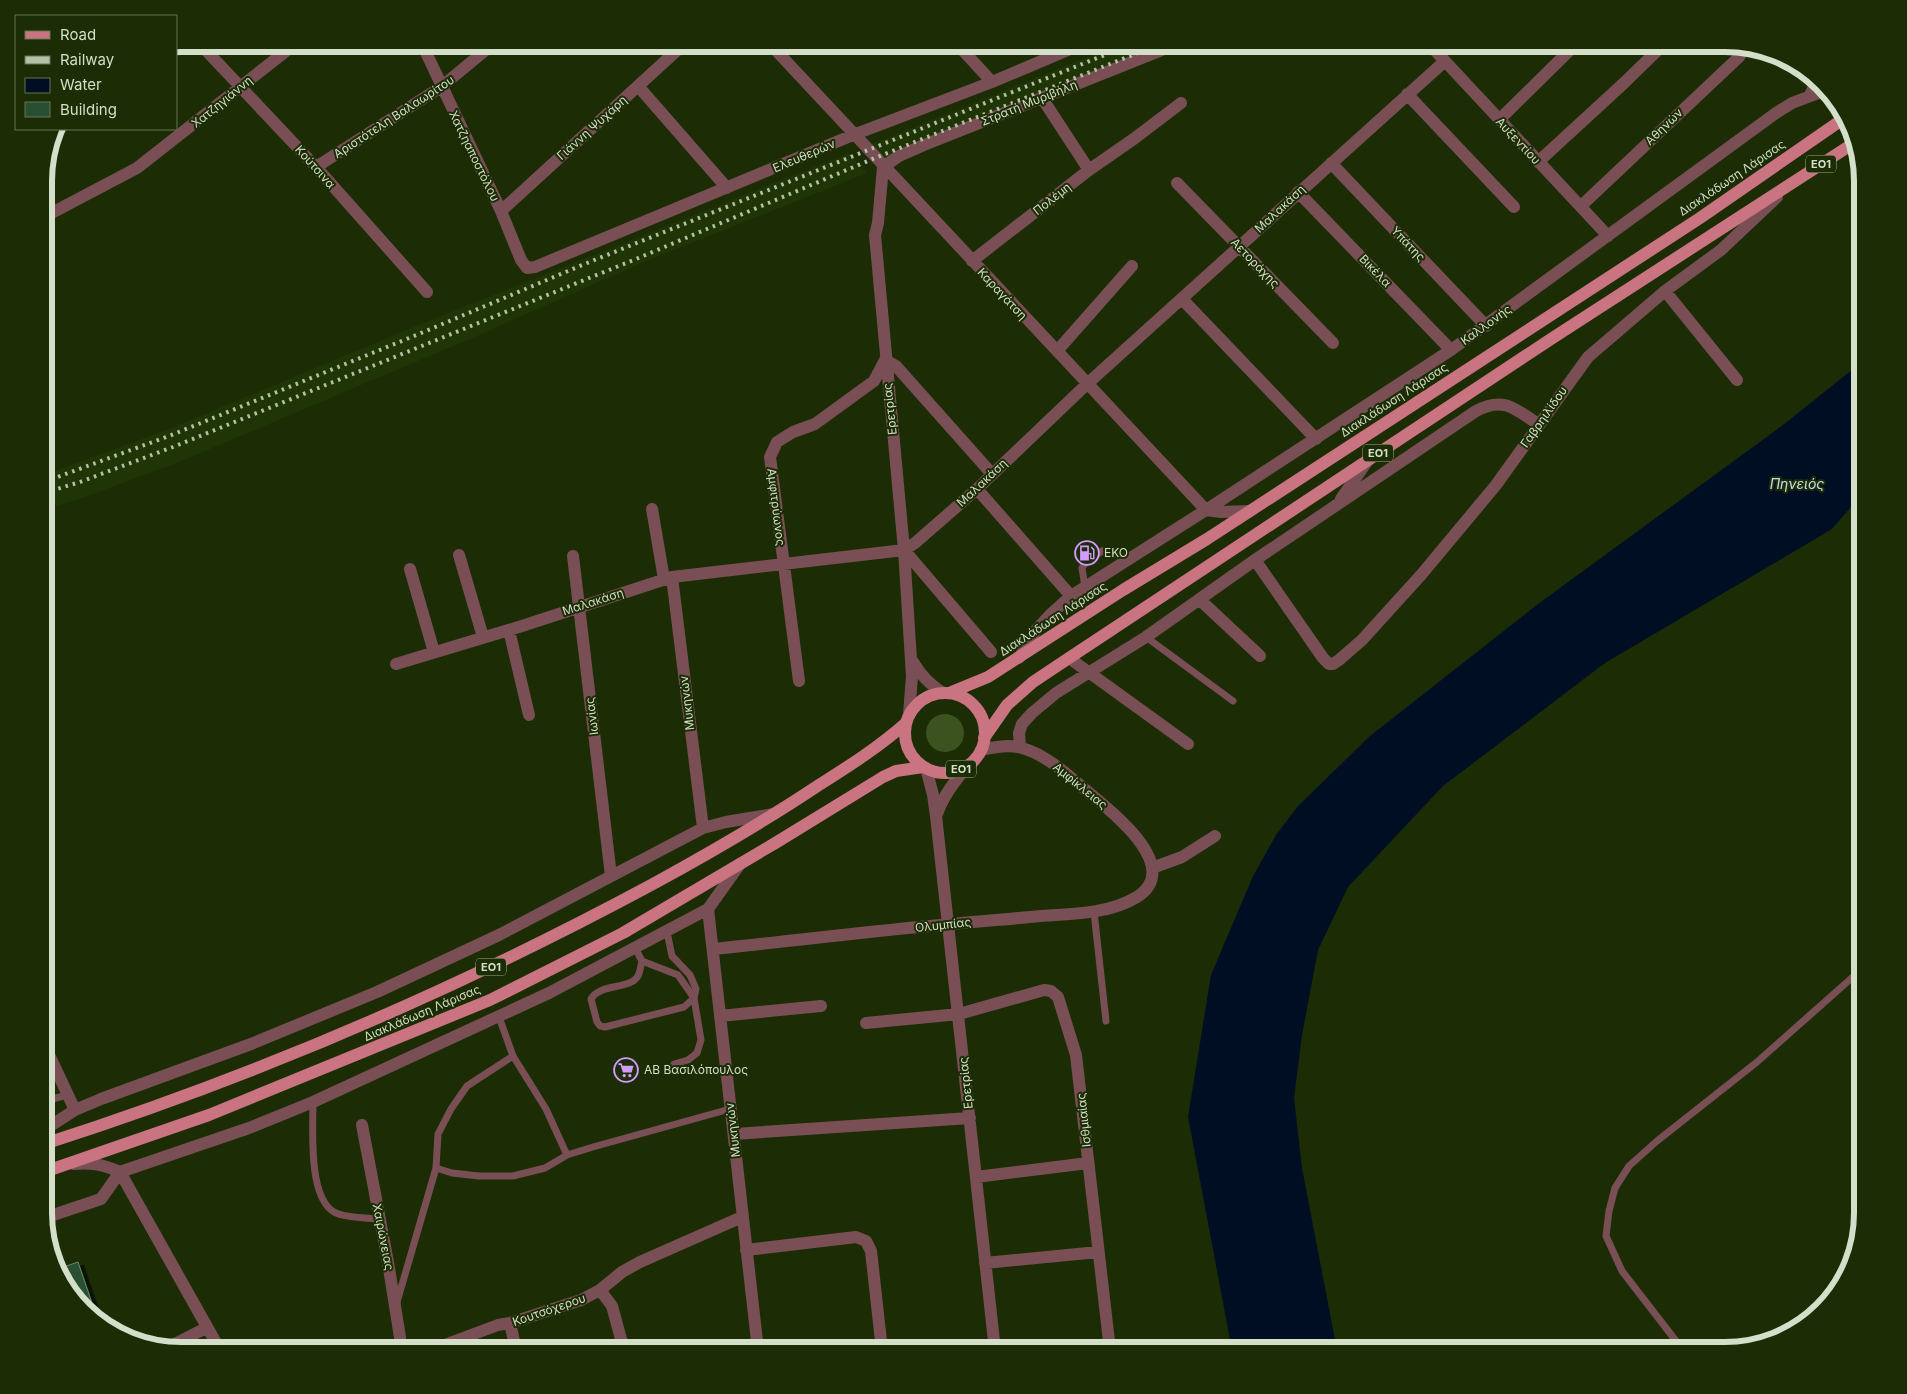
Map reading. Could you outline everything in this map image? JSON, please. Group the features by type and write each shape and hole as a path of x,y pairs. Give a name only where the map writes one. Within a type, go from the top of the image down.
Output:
{"main road":[{"name":"Διακλάδωση Λάρισας","path":"946,693 988,677 1250,511 1700,218 1840,121"},
{"name":"ΕΟ1","path":"924,767 937,772 948,773 960,770 970,764 997,718 1012,700 1033,682 1370,458 1849,146"},
{"name":"ΕΟ1","path":"907,719 923,699 946,693"},
{"path":"946,693 962,697 972,704 982,720 983,744"},
{"name":"Διακλάδωση Λάρισας","path":"53,1141 133,1116 213,1087 340,1035 410,1005 560,933 674,872 777,813 872,750 907,719"},
{"path":"907,719 905,736 907,748 913,758 924,767"},
{"name":"Διακλάδωση Λάρισας","path":"53,1169 209,1115 490,1000 623,933 882,777 903,769 924,767"}],"street":[{"path":"965,52 992,82"},
{"name":"Ελευθερών","path":"527,268 535,267 853,135 992,82 1062,52"},
{"name":"Στρατή Μυριβήλη","path":"883,167 899,156 924,145 1156,52"},
{"name":"Αυξεντίου","path":"1437,52 1608,236"},
{"path":"1499,120 1568,52"},
{"path":"1538,162 1655,52"},
{"name":"Κούτσινα","path":"209,53 316,167 427,292"},
{"name":"Χατζηγιάννη","path":"53,212 138,168 284,53"},
{"name":"Χατζηαποστόλου","path":"426,53 501,212 521,260 527,268"},
{"name":"Αριστότελη Βαλαωρίτου","path":"316,167 441,87 482,53"},
{"name":"Γιάννη Ψυχάρη","path":"501,212 674,53"},
{"name":"Καραγάτση","path":"778,53 1206,510"},
{"name":"Αθηνών","path":"1581,206 1741,54"},
{"name":"Μαλακάση","path":"396,664 509,630 668,578 904,550 915,543 977,489 1087,384 1445,61"},
{"path":"638,86 727,188"},
{"path":"1810,95 1813,87"},
{"name":"Καλλoνής","path":"1019,658 1036,630 1050,614 1072,596 1451,350 1776,113 1819,92"},
{"path":"1408,94 1514,207"},
{"path":"1042,98 1089,170"},
{"name":"Πολέμη","path":"972,261 1089,170 1181,103"},
{"name":"Υπάτης","path":"1331,163 1486,326"},
{"name":"Ερετρίας","path":"883,167 878,223 875,235 885,360 904,550 911,652 912,676 907,719"},
{"name":"Αετοράχης","path":"1176,183 1333,343"},
{"name":"Γαβρηιλίδου","path":"1255,560 1323,658 1329,664 1333,664 1374,628 1496,485 1588,357 1665,291 1721,250 1788,186"},
{"name":"Βικέλα","path":"1298,192 1451,350"},
{"path":"1057,351 1132,266"},
{"path":"1665,291 1736,380"},
{"path":"1182,299 1316,439"},
{"path":"885,360 896,366 992,474"},
{"name":"Αμφιτρύωνος","path":"799,681 770,457 777,442 793,432 815,424 874,381 885,360"},
{"path":"1020,747 1020,728 1025,720 1044,702 1088,672 1146,637 1255,560 1476,411 1488,405 1500,403 1510,405 1538,424"},
{"path":"1337,505 1370,458"},
{"path":"977,489 1072,596"},
{"name":"Μυκηνών","path":"652,509 668,578 702,828"},
{"path":"1206,510 1221,512 1250,511"},
{"path":"904,550 991,652"},
{"path":"459,556 483,637"},
{"name":"Ιωνίας","path":"573,556 611,876"},
{"path":"410,569 434,652"},
{"path":"1200,600 1260,656"},
{"path":"509,630 529,715"},
{"name":"Ερετρίας","path":"911,652 920,674 929,684 946,693"},
{"path":"1068,658 1188,744"},
{"name":"Αμφίκλειας","path":"983,744 995,747 1020,747 1036,754 1054,766 1122,821 1144,847 1152,868"},
{"path":"936,816 950,787 970,764"},
{"name":"Ερετρίας","path":"924,767 933,795 936,816 994,1342"},
{"path":"53,1124 75,1110 101,1098 251,1044 377,992 499,935 702,828 777,813"},
{"path":"1152,868 1182,857 1215,836"},
{"path":"53,1215 101,1199 120,1172 240,1131 313,1102 499,1016 667,932 708,909 740,864"},
{"name":"Ολυμπίας","path":"713,949 948,924 1094,912 1137,896 1148,886 1152,868"},
{"name":"Μυκηνών","path":"708,909 757,1342"},
{"name":"Ισθμιαίας","path":"866,1023 959,1014 1044,990 1051,991 1058,997 1076,1055 1109,1342"},
{"path":"720,1016 821,1006"},
{"path":"53,1063 75,1110"},
{"path":"734,1134 970,1118"},
{"name":"Χαιρώνειας","path":"362,1125 401,1342"},
{"path":"70,1164 91,1162 120,1172 215,1342"},
{"path":"976,1177 1088,1163"},
{"name":"Κουτσόχερου","path":"452,1342 498,1325 571,1304 591,1296 622,1272 640,1262 742,1217"},
{"path":"746,1250 856,1237 866,1241 871,1251 881,1342"},
{"path":"985,1263 1098,1252"},
{"path":"600,1290 612,1306 622,1342"},
{"path":"510,1323 514,1342"},
{"path":"179,1342 206,1328"}],"lane":[{"path":"1085,587 1082,568 1086,562 1102,551 1107,550 1127,559"},
{"path":"1146,637 1233,701"},
{"path":"1094,912 1106,1021"},
{"path":"667,932 672,956 690,976 696,989 694,998 701,1040 697,1053 688,1060 674,1064"},
{"path":"635,948 642,961 678,975 694,998"},
{"path":"642,961 638,976 633,982 594,994 591,999 597,1022 600,1026 605,1027 684,1007 694,998"},
{"path":"1677,1342 1622,1270 1606,1236 1609,1211 1615,1188 1629,1166 1657,1141 1757,1062 1854,976"},
{"path":"499,1016 512,1056 546,1109 567,1156"},
{"path":"395,1308 436,1168 438,1134 451,1109 467,1086 512,1056"},
{"path":"53,1099 68,1095"},
{"path":"313,1102 314,1160 322,1198 330,1210 337,1214 380,1219"},
{"path":"436,1168 452,1173 470,1175 513,1176 545,1168 567,1156 730,1109"}],"shaded area":[{"path":"1099,52 1168,52 888,164 872,144"},
{"path":"849,153 867,173 639,264 477,336 179,462 53,507 53,472 167,430 411,328"},
{"path":"945,714 958,720 964,733 958,746 945,752 932,746 926,733 932,720"}],"water":[{"name":"Πηνειός","path":"1854,368 1854,503 1832,529 1605,663 1443,786 1348,887 1318,950 1302,1035 1294,1098 1302,1168 1335,1342 1230,1342 1188,1117 1211,975 1253,876 1276,835 1298,806 1370,736 1538,604 1783,425"}],"building":[{"path":"78,1262 93,1307 79,1291 65,1267"}],"railway":[{"path":"53,479 169,436 587,263 1111,52"},
{"path":"53,490 173,447 636,259 875,158 1139,52"}],"place":[{"name":"EKO","path":"1087,553"},
{"name":"ΑΒ Βασιλόπουλος","path":"626,1070"}]}
